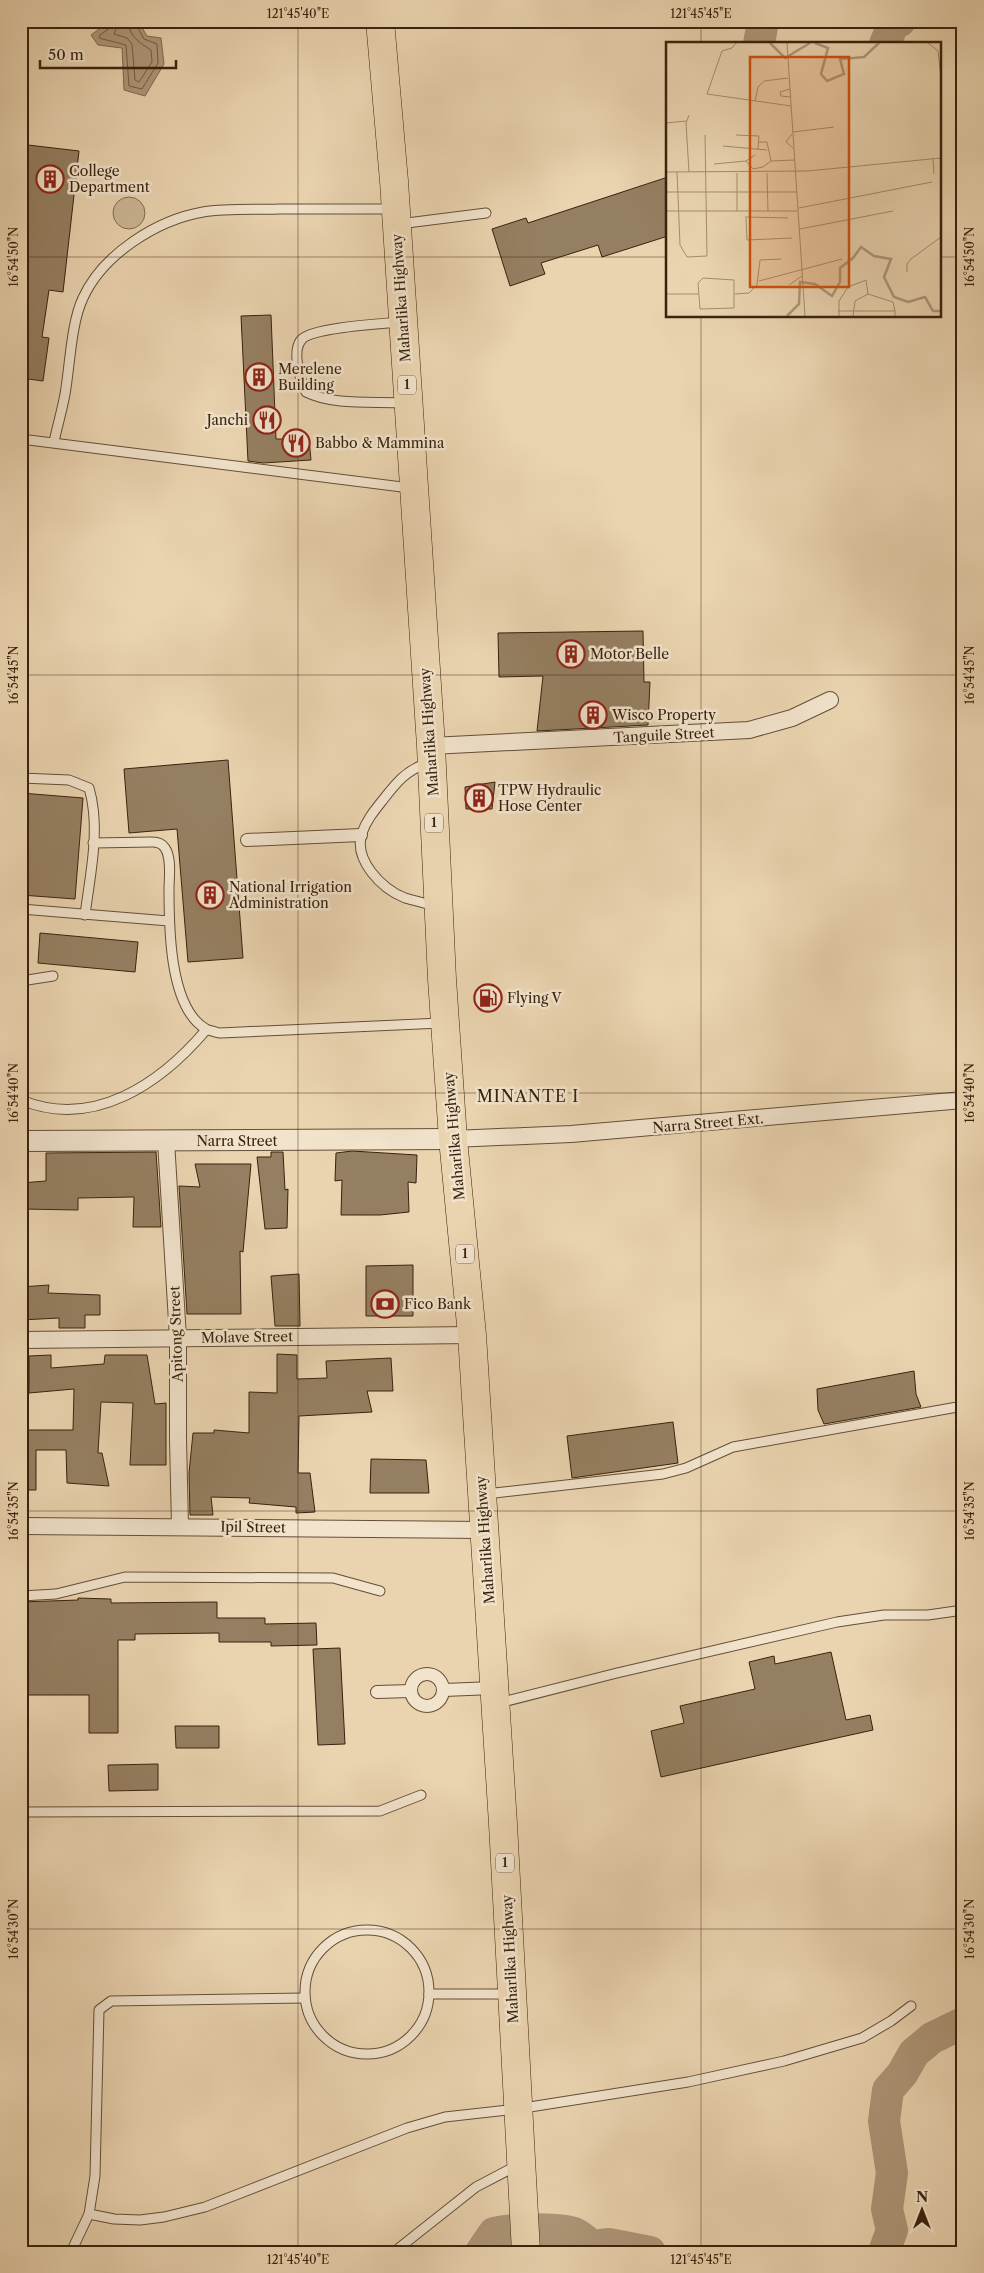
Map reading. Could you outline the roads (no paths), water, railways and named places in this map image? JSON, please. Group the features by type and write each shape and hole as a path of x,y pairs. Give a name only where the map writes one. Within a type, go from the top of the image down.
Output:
{"highway":[{"name":"Maharlika Highway","path":"380,21 403,322 431,754 445,1023 472,1334 513,1994 517,2109 526,2252"}],"street":[{"name":"Tanguile Street","path":"431,754 749,730 792,718 830,700"},
{"path":"247,840 361,835"},
{"name":"Narra Street Ext.","path":"454,1139 581,1134 963,1100"},
{"name":"Narra Street","path":"21,1141 454,1139"},
{"name":"Apitong Street","path":"166,1141 178,1338 180,1526"},
{"name":"Molave Street","path":"21,1340 472,1334"},
{"name":"Ipil Street","path":"21,1526 484,1530"},
{"path":"426,1674 438,1678 442,1682 444,1690 439,1702 428,1707 417,1703 412,1697 411,1691 416,1678 426,1674"},
{"path":"444,1690 494,1696"},
{"path":"377,1692 411,1691"}],"lane":[{"path":"54,442 65,395 71,351 82,298 94,279 116,256 138,240 174,221 203,212 240,210 396,216 486,213"},
{"path":"403,322 326,330 308,335 301,340 298,347 298,364 306,392 315,396 352,401 408,403"},
{"path":"21,439 413,488"},
{"path":"431,754 400,779 372,814 361,835 362,854 375,877 405,897 438,906"},
{"path":"21,778 69,780 90,788 93,804 93,843 85,915"},
{"path":"93,843 159,842 165,847 169,859 169,921 176,978 183,1000 193,1017 206,1030 220,1032 445,1023"},
{"path":"21,909 169,921"},
{"path":"21,981 53,976"},
{"path":"21,1100 35,1106 55,1110 95,1108 129,1095 169,1069 206,1030"},
{"path":"482,1494 663,1474 686,1468 733,1447 963,1406"},
{"path":"21,1596 56,1594 125,1577 333,1578 380,1591"},
{"path":"494,1696 617,1673 837,1622 884,1615 928,1615 963,1610"},
{"path":"21,1812 380,1810 421,1795"},
{"path":"366,1930 391,1935 411,1949 425,1970 429,1994 423,2018 408,2039 386,2051 374,2054 349,2052 327,2040 312,2020 305,1998 305,1984 308,1972 321,1950 341,1936 366,1930"},
{"path":"429,1994 513,1994"},
{"path":"71,2252 89,2214 95,2176 99,2010 111,2001 305,1998"},
{"path":"89,2214 114,2219 140,2220 205,2207 407,2128 445,2117 517,2109 688,2082 784,2061 862,2038 891,2021 910,2006"},
{"path":"394,2252 476,2186 520,2164"}],"water":[{"path":"110,21 138,21 147,36 161,38 164,64 145,96 124,90 122,48 98,45 91,35"}],"waterway":[{"path":"759,42 763,21"},
{"path":"886,42 894,22 900,21"},
{"path":"884,2252 892,2230 887,2209 892,2173 884,2121 888,2090 902,2074 914,2053 932,2038 963,2023"},
{"path":"481,2252 494,2233 536,2229 569,2232 578,2235 592,2246 609,2244 650,2252"}],"place":[{"name":"College Department","path":"50,179"},
{"name":"Merelene Building","path":"259,377"},
{"name":"Janchi","path":"267,420"},
{"name":"Babbo & Mammina","path":"296,443"},
{"name":"Motor Belle","path":"571,654"},
{"name":"Wisco Property","path":"593,715"},
{"name":"TPW Hydraulic Hose Center","path":"479,798"},
{"name":"National Irrigation Administration","path":"210,895"},
{"name":"Flying V","path":"488,998"},
{"name":"Fico Bank","path":"385,1304"}],"district":[{"name":"MINANTE I","path":"528,1096"}]}
